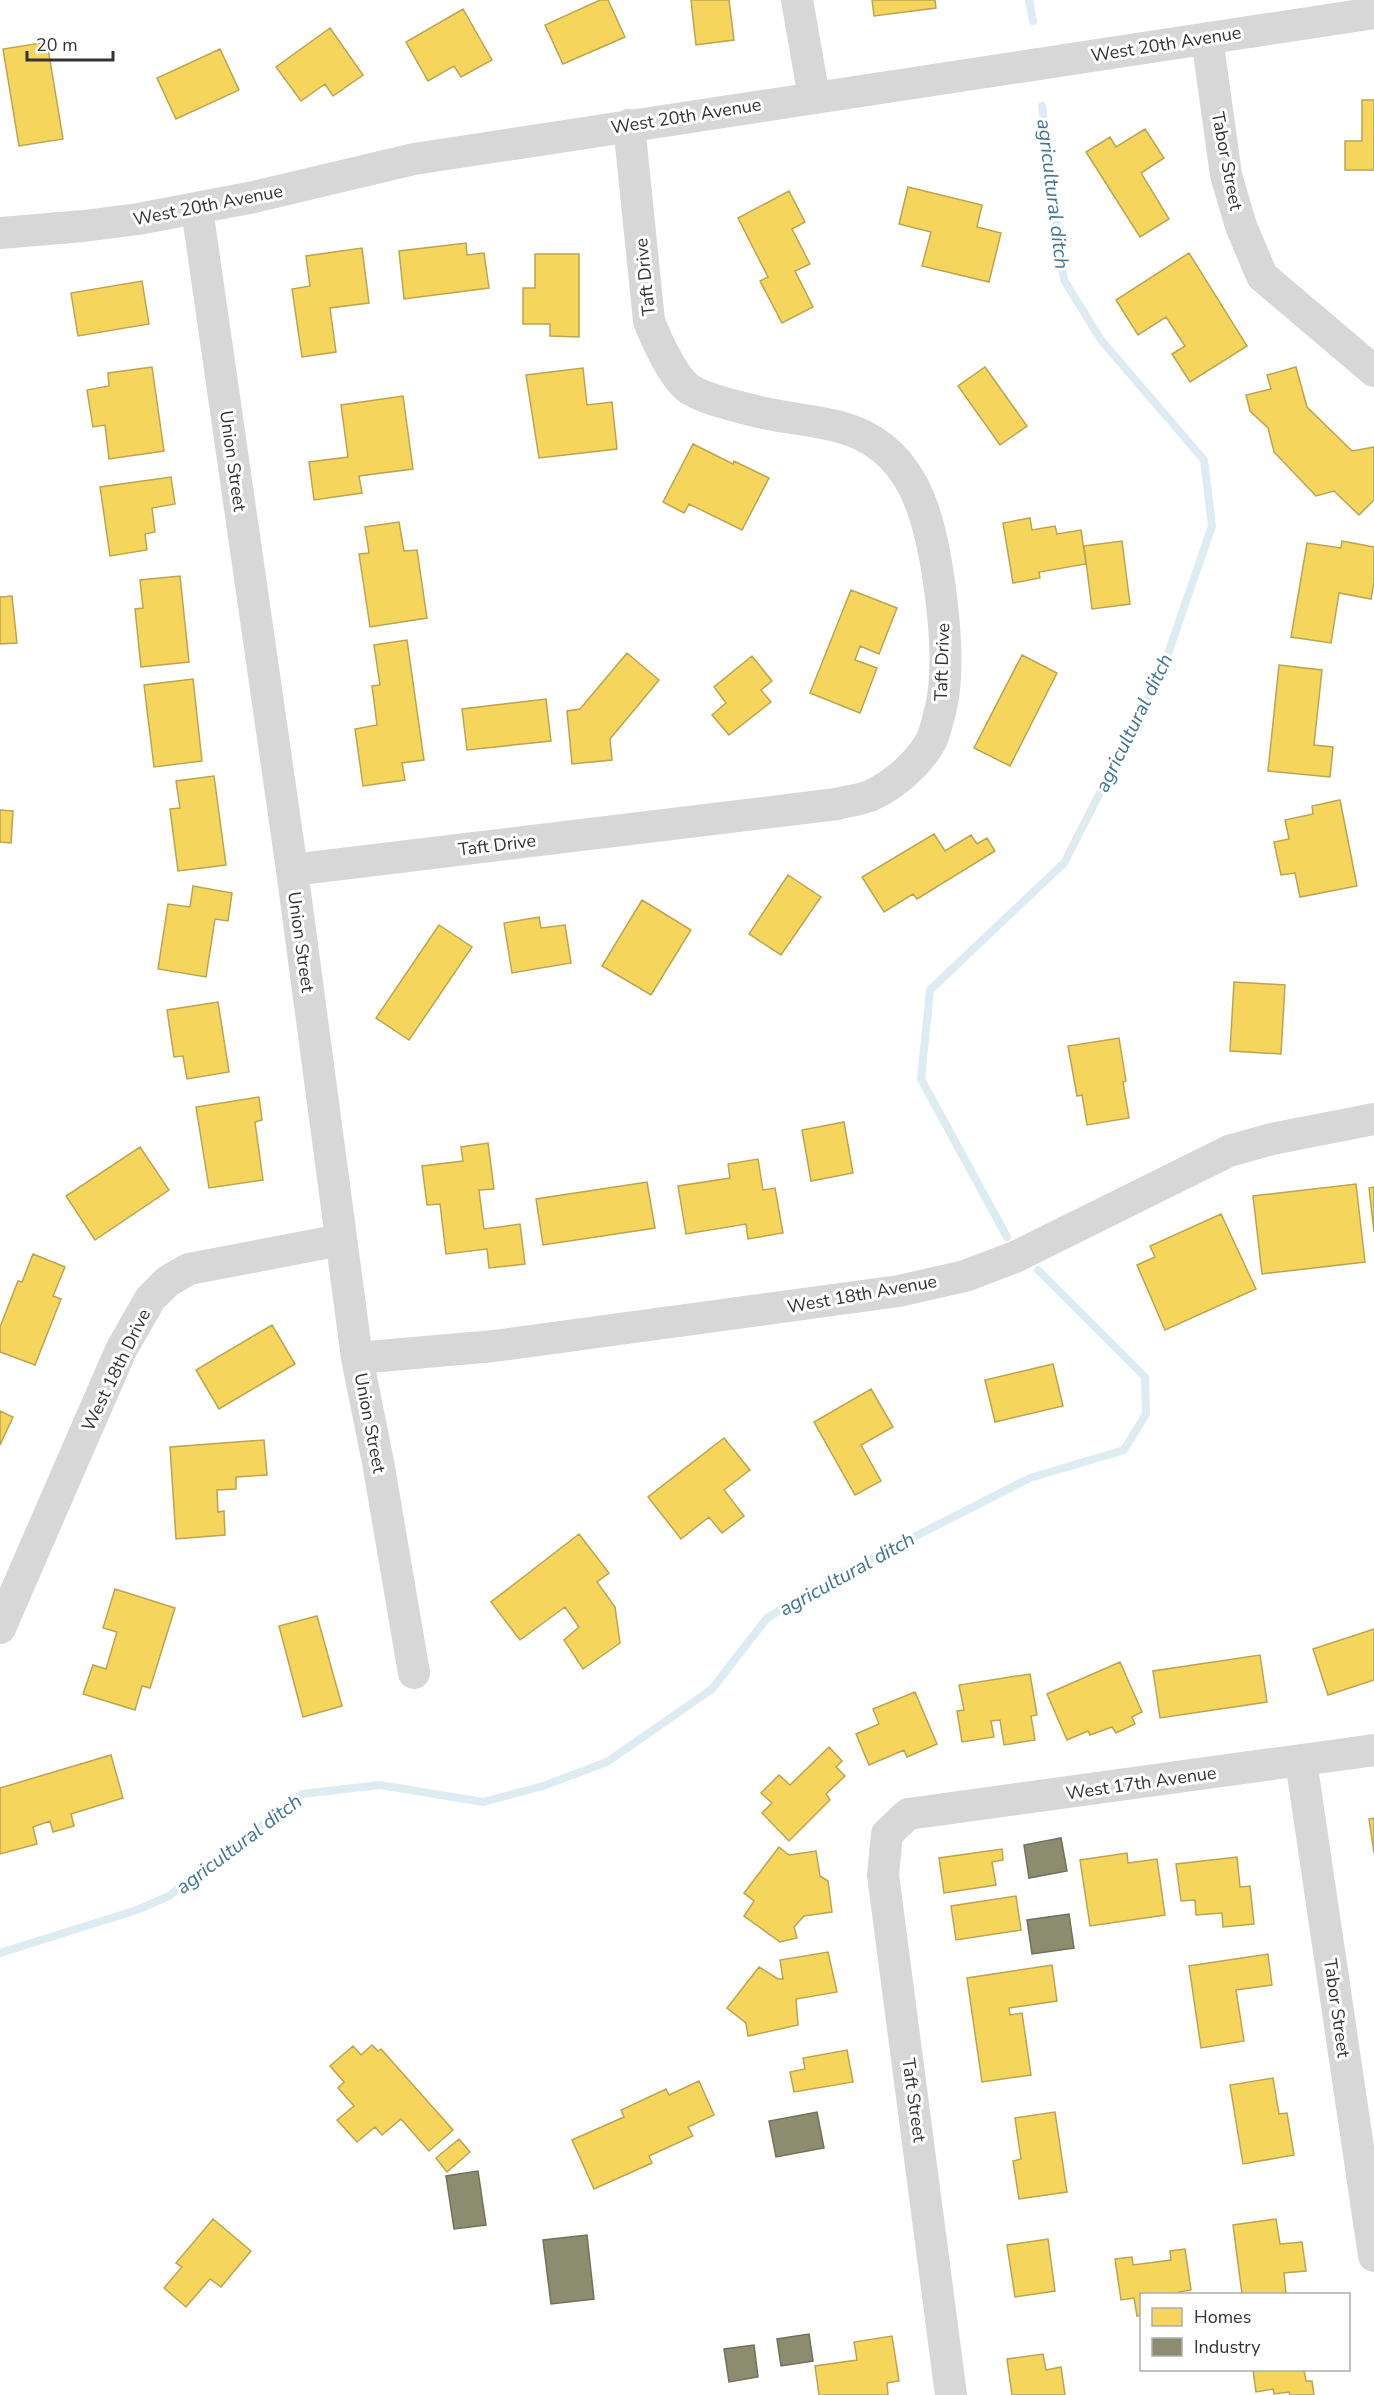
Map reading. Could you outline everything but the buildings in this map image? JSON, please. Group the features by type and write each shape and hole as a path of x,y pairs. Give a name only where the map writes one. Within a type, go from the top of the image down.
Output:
{"street":[{"path":"797,0 814,97"},
{"name":"West 20th Avenue","path":"0,233 84,226 197,209 414,159 629,124 1374,13"},
{"name":"Tabor Street","path":"1207,38 1226,176 1240,226 1262,276 1374,371"},
{"name":"Taft Drive","path":"291,870 837,804 871,796 895,781 915,763 932,740 941,708 945,671 944,620 931,537 919,498 908,476 891,453 872,439 840,427 770,415 727,404 689,390 657,344 649,321 629,124"},
{"name":"Union Street","path":"197,209 291,870 357,1358 378,1462 414,1673"},
{"name":"West 18th Avenue","path":"357,1358 495,1346 899,1292 964,1276 1015,1257 1228,1151 1272,1139 1374,1119"},
{"name":"West 18th Drive","path":"0,1628 121,1350 150,1299 168,1281 189,1269 341,1240"},
{"name":"West 17th Avenue","path":"908,1814 1374,1750"},
{"name":"Tabor Street","path":"1301,1761 1374,2256"},
{"name":"Taft Street","path":"908,1814 887,1834 884,1875 951,2395"}],"waterway":[{"name":"agricultural ditch","path":"1029,0 1033,21"},
{"name":"agricultural ditch","path":"1007,1237 921,1079 930,990 1064,863 1161,674 1212,526 1204,460 1101,340 1064,280 1042,106"},
{"name":"agricultural ditch","path":"0,1953 137,1910 169,1896 302,1794 380,1785 483,1802 543,1786 607,1762 712,1689 767,1618 845,1572 1030,1478 1124,1450 1146,1414 1145,1377 1038,1270"}]}
